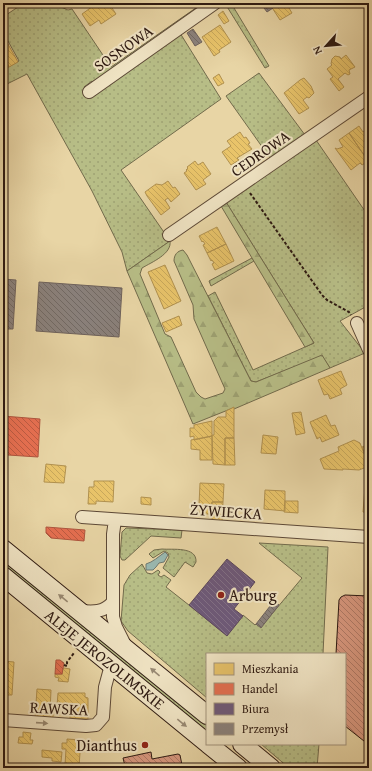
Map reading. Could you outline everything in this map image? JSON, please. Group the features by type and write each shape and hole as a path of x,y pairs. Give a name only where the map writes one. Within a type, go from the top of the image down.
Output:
{"main road":[{"name":"ALEJE JEROZOLIMSKIE","path":"3,549 127,648 206,714"},
{"name":"ALEJE JEROZOLIMSKIE","path":"3,576 206,741"},
{"name":"ALEJE JEROZOLIMSKIE","path":"210,745 238,768"},
{"path":"243,745 271,768"}],"street":[{"name":"SOSNOWA","path":"89,92 216,3"},
{"name":"CEDROWA","path":"169,235 369,96"},
{"path":"357,323 369,350"},
{"name":"ŻYWIECKA","path":"82,517 369,537"},
{"path":"115,520 113,534 113,617 116,627 127,648"},
{"path":"80,611 101,611 109,607 113,602"},
{"name":"RAWSKA","path":"3,720 91,727 96,725 104,717 105,687 112,665"}],"path":[{"path":"244,184 322,295 327,300 348,312 357,323"},
{"path":"64,666 67,666 67,662 77,649"}],"green space":[{"path":"24,3 60,3 61,7 68,10 72,9 111,67 203,3 208,3 94,83 92,81 84,87 90,96 180,33 221,99 121,170 170,241 127,271 122,252 92,191 27,74 3,86 3,70 19,61 3,32 3,17"},
{"path":"231,3 269,66 265,68 226,5"},
{"path":"259,73 305,135 270,158 226,96"},
{"path":"316,140 369,217 369,305 340,321 365,353 330,368 322,356 256,382 251,381 208,296 215,292 253,370 314,343 226,202"},
{"path":"226,202 314,343 305,347 221,206"},
{"path":"170,241 170,246 165,254 142,268 140,274 165,334 171,337 196,392 201,397 205,399 223,393 225,389 194,319 193,305 174,261 176,254 183,250 187,255 251,381 256,382 322,355 330,368 234,409 233,408 193,424 127,271"},
{"path":"252,258 254,261 211,286 209,281"},
{"path":"126,528 182,530 181,538 151,536 125,560 122,560 120,556 122,532"},
{"path":"259,543 328,547 323,653 206,653 206,697 128,631 121,621 124,585 130,575 142,564 147,573 152,574 158,570 160,572 158,575 161,577 164,575 171,580 166,587 227,635 243,615 255,625 256,624 261,627 302,578"},
{"path":"162,549 188,551 193,553 196,562 193,567 185,562 174,577 163,568 169,557 168,553 164,551 153,558 149,554 154,550"},
{"path":"3,559 206,725 206,733 3,567"},
{"path":"262,745 319,745 317,768 289,768"}],"water":[{"path":"165,552 168,555 164,562 159,563 153,570 146,570 146,564 153,561"}],"building: Mieszkania":[{"path":"95,3 114,3 115,6 112,8 116,14 101,24 99,20 90,26 82,14 96,4"},
{"path":"269,3 286,3 292,13 280,20"},
{"path":"223,11 229,21 224,24 218,15"},
{"path":"220,25 231,42 219,50 220,52 214,56 202,37"},
{"path":"4,37 18,62 9,67 3,56"},
{"path":"116,51 120,58 112,64 107,57"},
{"path":"346,55 355,67 349,70 350,74 348,75 345,73 338,79 344,87 339,91 330,79 333,77 327,69 332,65 332,59 335,56 340,57 341,59"},
{"path":"3,56 9,67 3,70"},
{"path":"219,74 224,83 218,86 213,78"},
{"path":"304,78 311,86 314,93 309,98 307,97 303,100 309,108 299,114 284,93"},
{"path":"367,125 369,128 368,161 349,133 359,126 363,132 368,128"},
{"path":"240,132 244,138 246,137 250,143 248,144 252,149 237,158 239,160 231,165 222,152 231,146 227,141"},
{"path":"349,133 368,161 362,165 360,163 351,170 335,148 337,149 343,147 339,140"},
{"path":"195,161 198,165 203,162 211,174 203,180 206,184 196,190 184,173 187,171 187,167"},
{"path":"168,181 180,194 171,202 168,198 165,200 170,208 161,215 145,192 156,184 162,185"},
{"path":"217,227 226,244 207,253 203,245 205,244 199,236"},
{"path":"226,244 234,261 215,270 212,264 214,263 212,260 211,261 207,253"},
{"path":"165,265 181,301 164,309 148,272"},
{"path":"179,316 182,325 166,332 162,323"},
{"path":"341,371 347,385 340,389 342,394 330,399 328,394 324,395 318,380"},
{"path":"234,407 234,438 225,438 225,465 213,464 212,435 214,435 214,421 218,417 226,417 226,411"},
{"path":"301,412 305,433 296,435 292,413"},
{"path":"326,415 331,426 335,425 339,435 322,442 320,437 317,439 310,422"},
{"path":"212,421 212,436 194,440 194,436 190,437 190,428 194,428 194,425"},
{"path":"263,435 278,437 276,454 261,453"},
{"path":"212,436 212,460 200,460 200,450 191,449 191,440"},
{"path":"225,438 234,438 235,465 225,465"},
{"path":"354,440 360,443 369,466 359,470 324,469 320,459 339,451 338,447"},
{"path":"369,444 369,464 362,447"},
{"path":"46,464 66,466 64,483 44,482"},
{"path":"94,481 114,481 113,502 96,501 96,504 88,504 89,487 94,487"},
{"path":"200,483 224,484 223,502 212,502 211,514 200,514"},
{"path":"365,486 369,487 369,500 364,500"},
{"path":"265,490 285,491 285,511 264,509"},
{"path":"141,497 151,498 151,505 141,504"},
{"path":"364,500 369,500 369,513 363,512"},
{"path":"285,501 298,501 298,513 284,512"},
{"path":"212,502 223,502 222,522 211,521"},
{"path":"3,661 14,662 12,695 7,695 7,699 3,698"},
{"path":"62,669 70,669 68,682 58,681 59,678 55,677 55,674 62,674"},
{"path":"37,689 51,690 50,712 53,712 53,719 35,718"},
{"path":"58,693 85,693 85,697 88,698 88,719 70,718 70,709 64,709 64,707 57,706"},
{"path":"23,732 31,733 30,740 33,740 32,744 18,743 19,737 23,737"},
{"path":"67,739 81,740 79,766 65,765 66,749 62,749 62,743 67,743"},
{"path":"42,750 62,752 61,762 52,761 52,758 42,757"}],"building: Handel":[{"path":"3,416 40,419 38,457 3,456"},
{"path":"46,527 85,530 84,541 51,538 46,533"},
{"path":"56,660 60,660 64,663 62,674 55,674"}],"building: Biura":[{"name":"Arburg","path":"227,559 255,582 234,609 243,616 227,636 189,605"}],"building: Przemysł":[{"path":"269,3 273,8 267,12 261,4"},
{"path":"193,29 202,42 195,46 187,33"},
{"path":"3,279 16,280 13,329 3,329"},
{"path":"39,282 122,288 119,337 36,331"},
{"path":"274,601 279,605 261,628 256,624"}],"building: Inne":[{"path":"345,595 369,596 369,745 346,727 346,653 336,653 339,600"},
{"path":"151,752 152,759 178,754 180,755 182,765 187,764 188,767 191,768 116,768 125,766 123,758"}],"place":[{"name":"Arburg","path":"221,595"},
{"name":"Dianthus","path":"145,745"}]}
